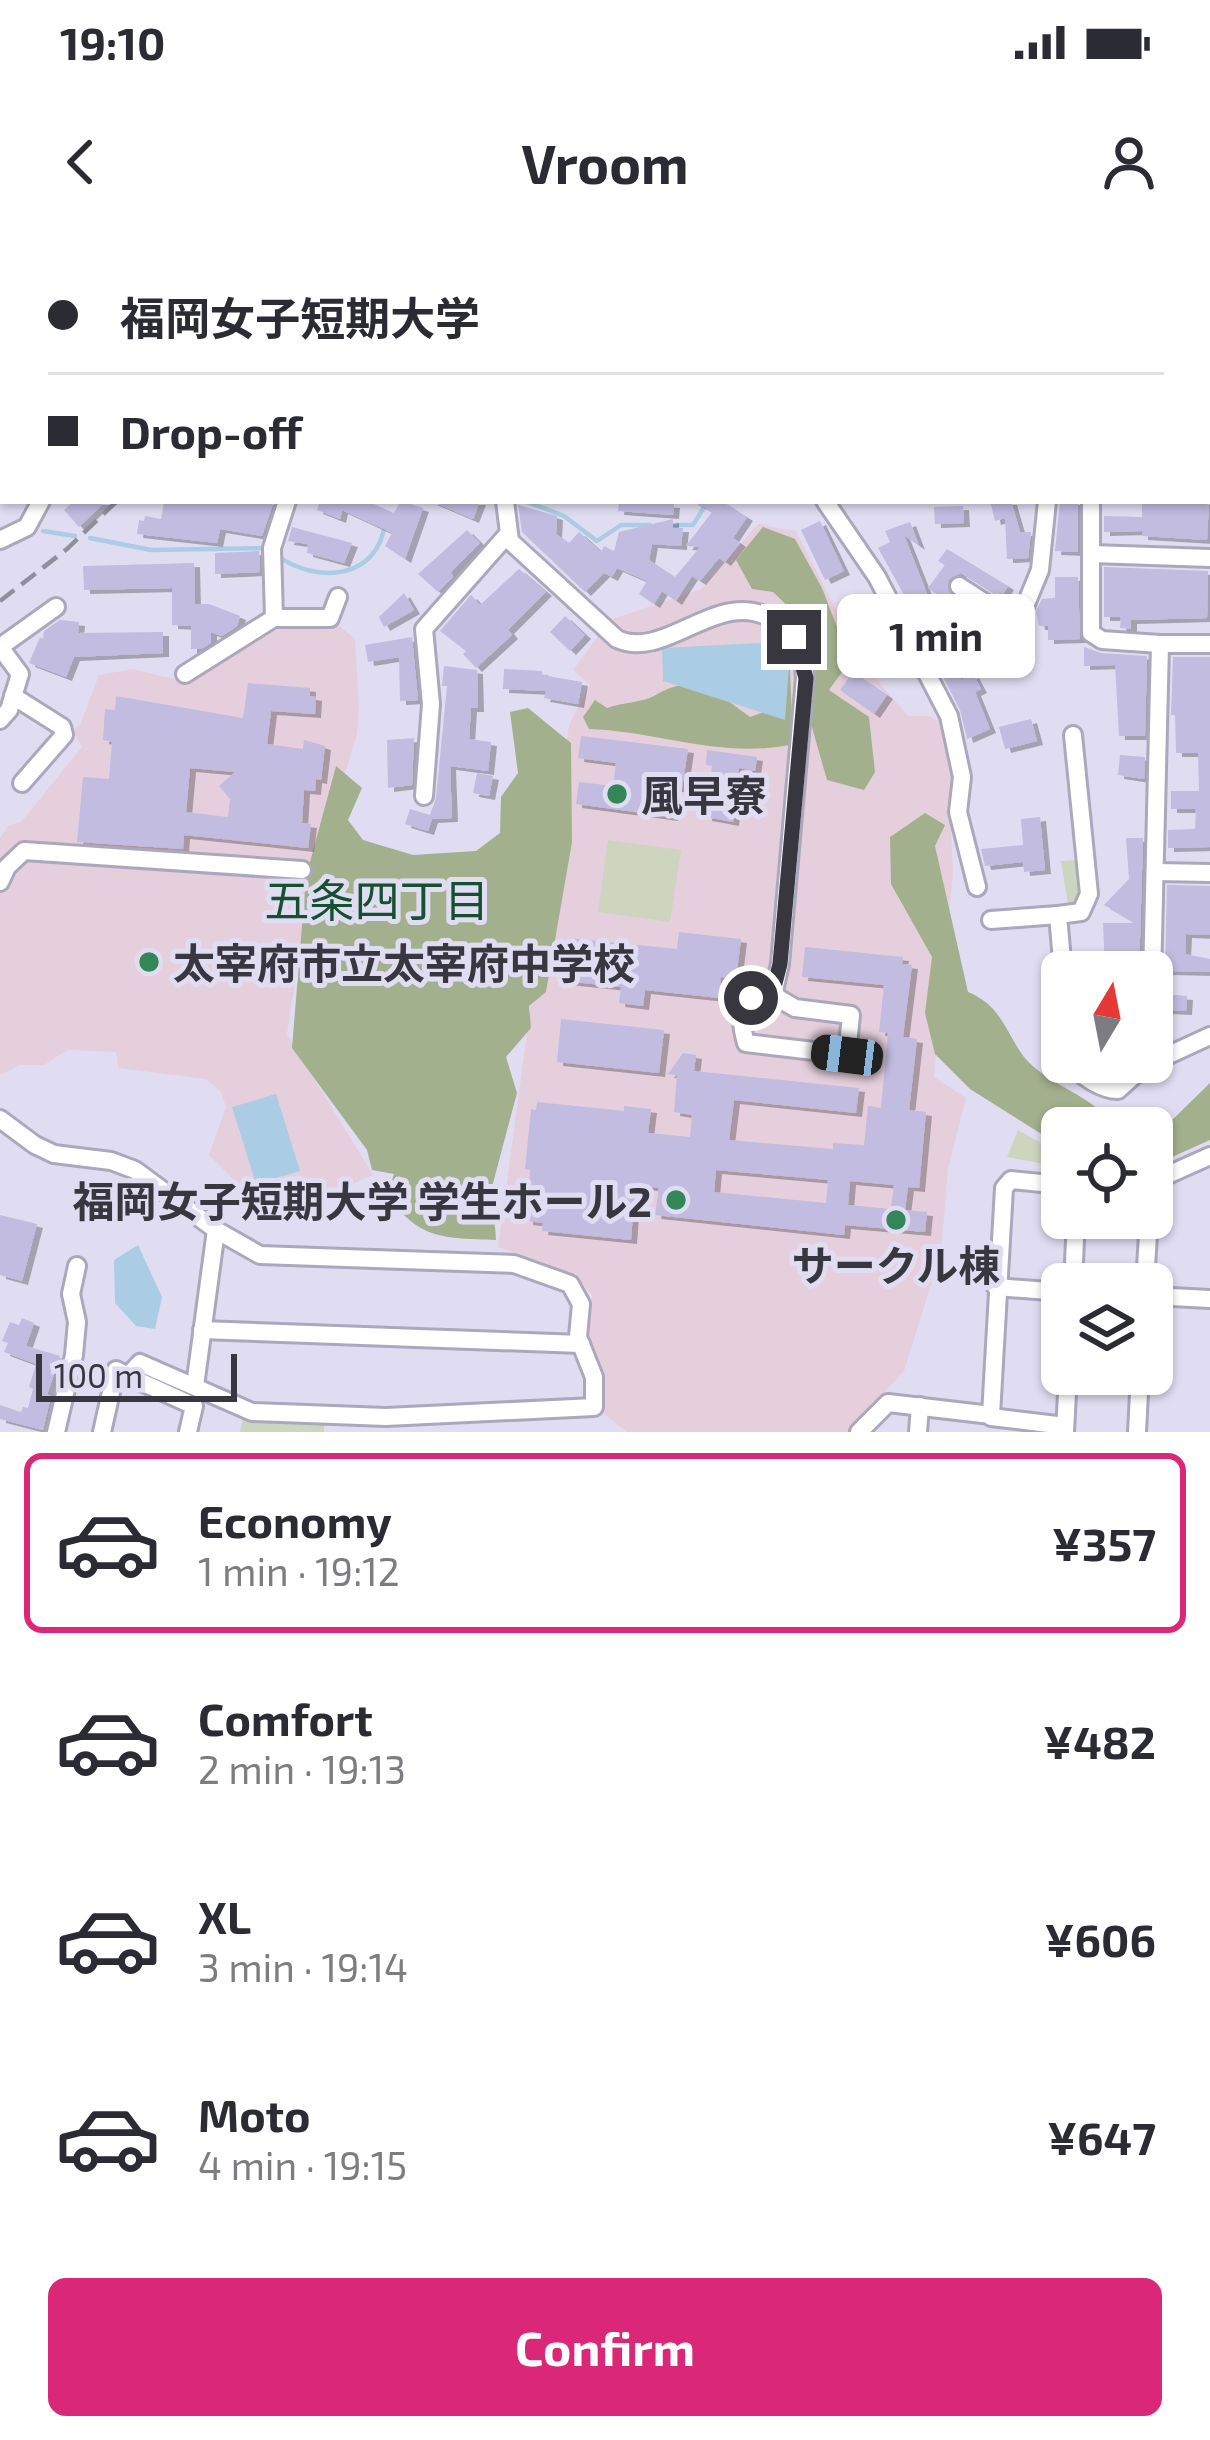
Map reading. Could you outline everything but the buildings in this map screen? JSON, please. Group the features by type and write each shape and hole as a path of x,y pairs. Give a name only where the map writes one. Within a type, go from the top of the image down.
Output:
{"street":[{"path":"0,540 27,527 39,504"},
{"path":"274,618 272,548 286,504"},
{"path":"505,504 510,541 628,644 739,611 765,614 794,637 806,678 782,941 772,995"},
{"path":"827,504 877,577 949,716 962,777 958,812 976,887"},
{"path":"958,586 993,608 1026,604 1040,571 1047,504"},
{"path":"1091,504 1094,637 1210,644"},
{"path":"424,796 431,704 424,629 508,534"},
{"path":"1092,554 1210,558"},
{"path":"184,674 274,618 330,618 338,597"},
{"path":"0,719 20,674 0,647 56,607"},
{"path":"1153,951 1160,644"},
{"path":"13,696 62,727 64,735 22,783"},
{"path":"991,920 1081,912 1089,894 1072,735"},
{"path":"0,882 24,851 302,870"},
{"path":"1156,872 1210,873"},
{"path":"1058,915 1062,951"},
{"path":"772,995 795,1008 851,1015 847,1055 746,1043 740,1020 744,1006 756,996 772,995"},
{"path":"1173,1052 1210,1036"},
{"path":"1097,1083 1118,1090 1126,1083"},
{"path":"0,1119 54,1154 110,1161 135,1170 216,1230 260,1255 514,1264 570,1284 581,1304 581,1344 594,1377 594,1407 472,1423 248,1412 143,1363 128,1376"},
{"path":"1173,1173 1210,1156"},
{"path":"990,1421 1004,1189 1011,1180 1041,1183"},
{"path":"194,1386 216,1230"},
{"path":"56,1432 74,1355 77,1322 70,1294 76,1266"},
{"path":"996,1287 1041,1290"},
{"path":"1173,1297 1210,1299"},
{"path":"202,1330 581,1344"},
{"path":"102,1432 116,1370 194,1406 188,1432"},
{"path":"859,1432 888,1402 1065,1429 1067,1395"},
{"path":"1137,1432 1139,1395"},
{"path":"918,1432 920,1406"}],"shaded area":[{"path":"758,524 796,531 865,666 908,716 928,716 944,723 956,779 950,807 953,873 934,1077 966,1098 948,1169 941,1253 904,1371 847,1432 627,1432 603,1413 601,1378 589,1340 592,1295 576,1276 498,1247 569,725 590,685 573,670 610,620 701,589"},
{"name":"太宰府市立太宰府中学校","path":"293,621 338,625 355,639 359,709 357,734 310,890 287,1034 373,1175 273,1219 209,1155 226,1107 221,1092 206,1079 118,1068 116,1052 67,1050 44,1065 20,1065 0,1075 0,838 9,825 21,822 82,747 72,729 80,725 99,675 133,669 187,682"}],"green space":[{"path":"763,527 795,539 822,588 850,661 829,690 869,717 875,772 864,790 827,780 811,724 815,650 797,615 773,592 752,589 736,560"},
{"path":"769,650 790,670 793,744 716,747 589,729 583,717 595,700 607,708 681,685 715,693 750,717 775,708"},
{"path":"528,708 571,743 572,842 546,992 529,1006 531,1028 506,1057 517,1093 492,1187 496,1240 447,1237 421,1228 398,1209 387,1194 394,1174 372,1170 367,1150 292,1048 306,877 336,766 362,788 348,820 363,840 413,855 476,851 500,833 501,797 518,773 510,712"},
{"path":"925,813 945,825 935,846 968,992 995,1012 1024,1057 1041,1073 1041,1083 1056,1083 1095,1107 1041,1107 1041,1134 970,1089 935,1054 925,1013 932,957 891,884 890,837"},
{"path":"608,840 681,850 670,922 598,912"},
{"path":"1080,860 1082,888 1074,904 1068,904 1061,861"},
{"path":"1210,1083 1210,1140 1173,1157 1173,1119"},
{"path":"1018,1130 1041,1143 1041,1163 1007,1157"},
{"path":"243,1419 324,1422 324,1432 240,1432"}],"water":[{"path":"781,642 790,654 785,720 663,681 662,648"},
{"path":"276,1094 300,1171 256,1184 232,1107"},
{"path":"138,1245 162,1297 155,1329 136,1326 115,1303 114,1260"}],"waterway":[{"path":"533,504 564,516 597,541 621,525 650,525"},
{"path":"667,525 693,525 706,504"},
{"path":"279,557 311,571 344,571 371,556 385,523"},
{"path":"43,531 75,536"},
{"path":"90,538 151,550 266,548"}],"railway":[{"path":"0,601 67,549 114,504"}],"place":[{"name":"風早寮","path":"617,794"},
{"name":"太宰府市立太宰府中学校","path":"149,962"},
{"name":"福岡女子短期大学 学生ホール2","path":"676,1200"},
{"name":"サークル棟","path":"896,1220"}],"district":[{"name":"五条四丁目","path":"377,899"}],"route":[{"path":"751,998 772,995 780,964 806,678 794,637"}]}
